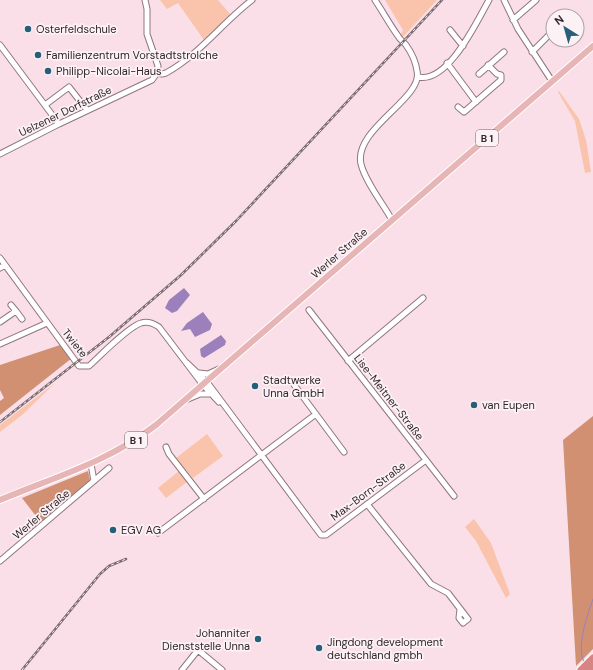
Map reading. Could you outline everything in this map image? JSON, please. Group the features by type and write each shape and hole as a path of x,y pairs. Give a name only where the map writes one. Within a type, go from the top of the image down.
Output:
{"highway":[{"path":"581,670 593,658"},
{"path":"590,670 593,667"}],"main road":[{"name":"Werler Straße","path":"0,500 91,464 134,441 188,399 593,46"}],"street":[{"path":"145,0 147,9 147,34 158,63 157,72 166,73 190,58 225,22 252,0"},
{"path":"375,0 399,38 407,47 417,70 418,77 410,90 367,139 361,153 361,165 366,176 392,220"},
{"path":"418,77 430,76 447,63 463,46 489,0"},
{"path":"504,0 532,52 552,81"},
{"path":"514,20 536,0"},
{"path":"450,30 463,46"},
{"path":"532,52 545,39"},
{"path":"0,45 59,124"},
{"path":"479,74 504,52"},
{"path":"447,63 476,102"},
{"path":"458,107 464,112 502,77 500,74 496,74 488,65"},
{"name":"Uelzener Dorfstraße","path":"0,154 87,110 149,83 157,72"},
{"path":"45,105 70,87 87,110"},
{"name":"Twiete","path":"0,258 78,365 82,367 89,366 97,357 135,326 147,322 159,327 205,384"},
{"path":"0,268 5,265"},
{"path":"348,361 423,298"},
{"path":"11,304 22,319"},
{"name":"Lise-Meitner-Straße","path":"308,310 454,496"},
{"path":"0,322 16,311"},
{"path":"0,344 47,323"},
{"name":"Twiete","path":"187,362 199,373 205,384"},
{"path":"199,373 208,374 224,367"},
{"path":"292,382 344,452"},
{"path":"205,384 210,394 222,403"},
{"path":"205,384 222,403 261,456"},
{"path":"188,399 200,394 210,394"},
{"path":"158,533 316,414"},
{"path":"166,447 169,454 204,498"},
{"name":"Max-Born-Straße","path":"261,456 321,535 326,535 426,460"},
{"path":"91,464 94,481"},
{"name":"Werler Straße","path":"0,561 109,468"},
{"path":"367,504 431,584 448,593 460,609"},
{"path":"182,670 198,650 222,670"}],"shaded area":[{"path":"160,0 218,0 231,15 204,40 178,3 167,9"},
{"path":"385,0 437,0 401,39 400,36 403,30"},
{"path":"559,91 579,119 586,140 591,172 585,173 575,121 558,92"},
{"path":"184,288 190,295 177,311 172,313 165,308 169,300"},
{"path":"203,312 212,324 210,330 195,337 190,329 181,331 187,323"},
{"path":"221,335 226,341 225,345 204,358 201,356 200,349"},
{"path":"63,344 72,358 0,415 0,401 4,398 0,390 0,365"},
{"path":"55,383 22,415 0,432 0,425"},
{"path":"593,416 593,649 576,666 563,440"},
{"path":"207,434 223,456 193,478 176,458"},
{"path":"88,471 90,480 27,536 25,533 39,520 22,498"},
{"path":"179,471 187,482 166,498 158,488"},
{"path":"474,519 491,543 510,594 506,598 476,541 465,527"}],"waterway":[{"path":"584,662 581,648 583,631 593,599"}],"railway":[{"path":"0,422 109,337 181,275 236,221 442,0"},
{"path":"22,670 100,574 109,566 126,559"}],"place":[{"name":"Osterfeldschule","path":"28,29"},
{"name":"Familienzentrum Vorstadtstrolche","path":"38,55"},
{"name":"Philipp-Nicolai-Haus","path":"48,71"},
{"name":"Stadtwerke Unna GmbH","path":"255,386"},
{"name":"van Eupen","path":"474,405"},
{"name":"EGV AG","path":"113,530"},
{"name":"Johanniter Dienststelle Unna","path":"258,639"},
{"name":"Jingdong development deutschland gmbh","path":"319,648"}]}
